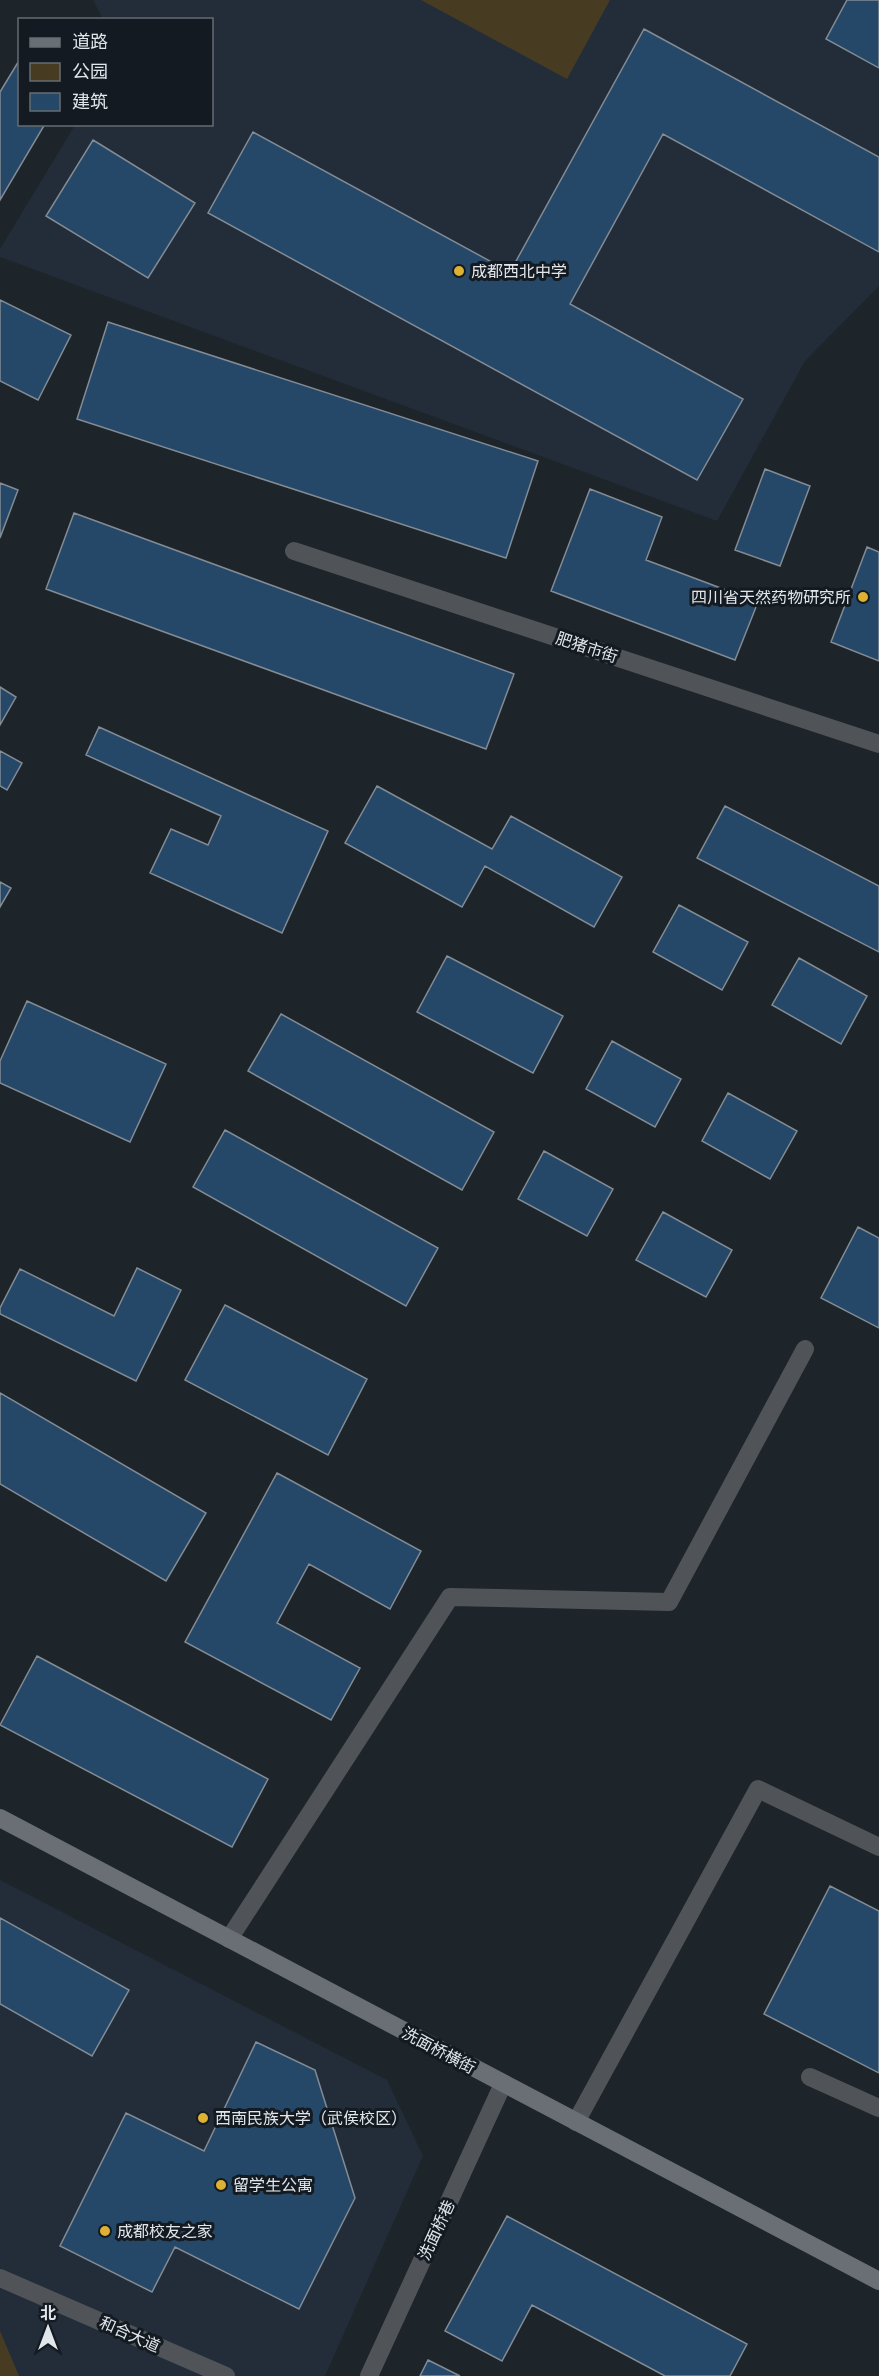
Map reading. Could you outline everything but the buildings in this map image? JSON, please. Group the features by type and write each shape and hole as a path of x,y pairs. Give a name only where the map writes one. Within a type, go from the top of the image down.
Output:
{"street":[{"name":"肥猪市街","path":"294,551 879,744"},
{"path":"229,1939 450,1597 669,1602 805,1349"},
{"path":"576,2122 758,1789 879,1847"},
{"name":"洗面桥横街","path":"0,1818 879,2281"},
{"path":"810,2077 879,2108"},
{"name":"洗面桥巷","path":"369,2376 503,2084"},
{"name":"和合大道","path":"0,2278 226,2376"}],"shaded area":[{"name":"成都西北中学","path":"93,0 879,0 879,286 805,361 717,521 0,257 0,249 74,126 213,126 213,18 102,18"},
{"name":"西南民族大学（武侯校区）","path":"0,1880 387,2080 423,2156 325,2376 0,2376"}],"green space":[{"path":"421,0 610,0 567,79"},
{"path":"0,2331 19,2376 0,2376"}],"place":[{"name":"成都西北中学","path":"459,271"},
{"name":"四川省天然药物研究所","path":"863,597"},
{"name":"西南民族大学（武侯校区）","path":"203,2118"},
{"name":"留学生公寓","path":"221,2185"},
{"name":"成都校友之家","path":"105,2231"}]}
